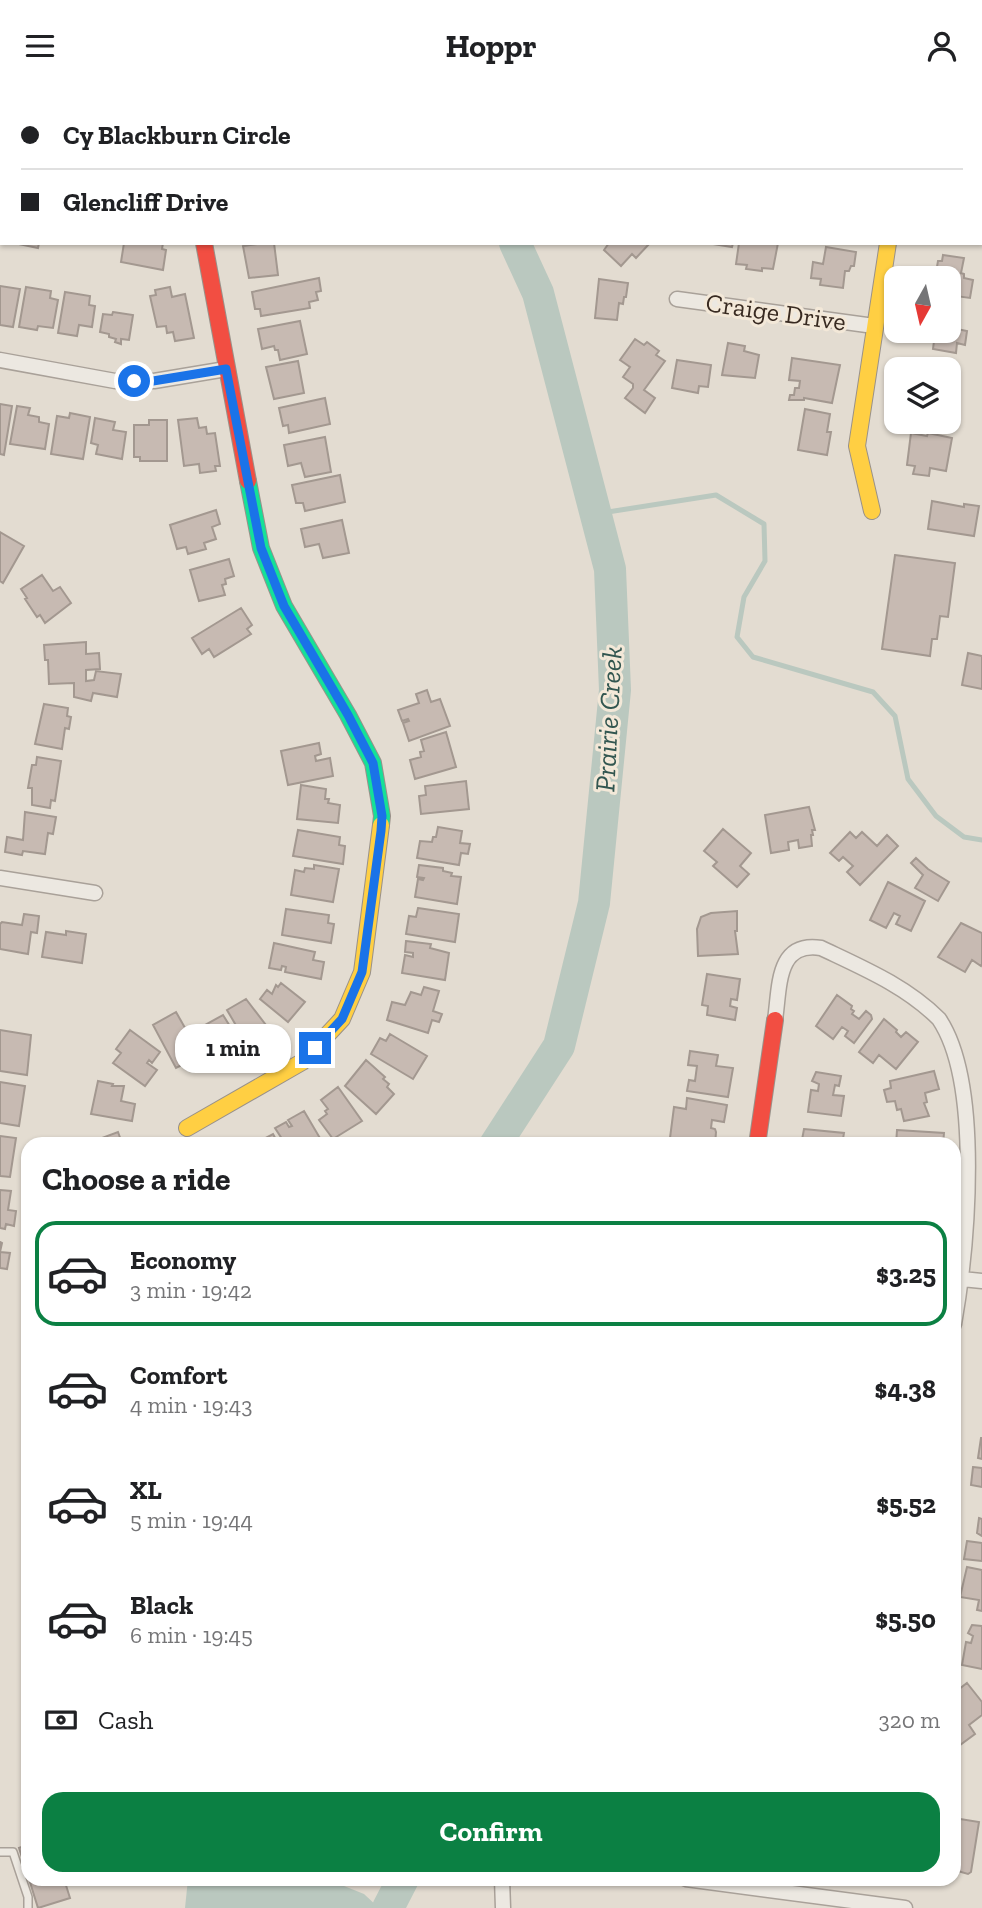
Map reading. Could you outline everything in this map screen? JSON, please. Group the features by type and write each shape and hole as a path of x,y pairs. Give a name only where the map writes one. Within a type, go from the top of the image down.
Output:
{"street":[{"path":"187,1128 302,1062 342,1019 362,972 382,816 373,763 284,606 261,548 204,245"},
{"path":"872,511 857,446 888,245"},
{"name":"Craige Drive","path":"677,299 874,325"},
{"path":"0,360 116,381 153,381 226,369"},
{"path":"0,878 95,893"},
{"path":"758,1137 783,968 788,955 809,946 821,948 907,991 941,1021 956,1046 968,1079 976,1122 976,1165 961,1285"},
{"path":"962,1279 982,1281"},
{"path":"502,1886 503,1908"},
{"path":"739,1886 905,1908"}],"lane":[{"path":"0,1851 13,1852 21,1876"},
{"path":"24,1886 28,1908"}],"shaded area":[{"path":"187,1886 344,1886 364,1894 379,1908 185,1908"}],"building":[{"path":"124,245 163,245 162,249 166,250 163,270 121,262"},
{"path":"274,245 278,275 249,278 243,246"},
{"path":"608,245 648,245 636,258 632,254 621,266 604,250"},
{"path":"739,245 778,245 773,269 746,269 747,265 736,264"},
{"path":"826,247 856,252 854,266 845,271 843,288 820,285 821,279 811,278 813,262 823,264"},
{"path":"943,255 964,258 961,273 961,266 937,266 938,261 942,261"},
{"path":"961,273 964,278 973,280 970,298 961,297"},
{"path":"319,278 321,291 316,292 318,300 309,302 310,308 261,316 260,309 255,309 252,292"},
{"path":"599,279 628,283 623,304 619,303 617,320 595,318"},
{"path":"0,286 20,289 13,327 0,325"},
{"path":"26,287 51,291 50,298 58,300 53,328 38,326 37,330 19,327"},
{"path":"170,287 172,297 185,294 194,338 175,341 173,332 167,333 166,326 157,327 150,296 156,295 155,290"},
{"path":"65,292 90,296 89,305 95,306 92,327 79,325 77,336 58,333"},
{"path":"113,312 133,315 129,340 121,339 121,344 109,337 109,334 100,332 103,314 112,315"},
{"path":"300,321 307,354 280,360 278,350 275,350 274,346 262,349 258,329"},
{"path":"961,330 967,331 965,345 957,343 961,343"},
{"path":"635,339 644,345 647,342 659,351 656,355 665,361 644,390 655,398 645,413 625,398 633,384 623,377 630,367 620,360"},
{"path":"728,343 745,346 744,351 759,355 755,378 722,375"},
{"path":"934,343 957,343 956,353 933,349"},
{"path":"792,358 840,365 832,403 804,398 789,400 790,395 794,395 795,388 799,388 800,381 789,380"},
{"path":"677,360 711,365 708,387 699,386 698,393 672,388"},
{"path":"298,361 304,393 274,399 266,367"},
{"path":"325,398 330,424 289,433 288,425 283,426 279,408"},
{"path":"0,404 12,406 4,455 0,454"},
{"path":"17,406 30,408 28,415 39,417 39,422 49,424 45,449 10,444"},
{"path":"805,409 830,414 827,432 831,432 827,455 798,450"},
{"path":"70,413 90,417 83,459 51,454 57,416 69,418"},
{"path":"95,418 115,422 113,430 126,432 122,459 96,454 98,445 91,443"},
{"path":"197,418 199,428 206,427 207,434 215,433 220,466 215,466 216,471 200,473 199,464 184,466 178,420"},
{"path":"149,420 167,420 167,461 140,461 140,457 134,457 134,425 149,425"},
{"path":"911,434 933,434 952,438 946,471 930,468 929,476 913,474 915,466 907,465"},
{"path":"325,437 331,472 305,477 301,463 288,466 284,445"},
{"path":"340,475 345,502 305,511 303,503 296,503 292,485"},
{"path":"932,501 964,507 964,504 979,506 974,536 928,529"},
{"path":"216,510 220,524 212,527 216,539 204,543 206,549 188,554 186,547 177,549 170,525"},
{"path":"342,520 349,553 323,558 319,544 305,547 301,529"},
{"path":"0,532 24,546 3,583 0,581"},
{"path":"895,555 955,563 948,617 940,616 937,639 932,639 930,656 882,649"},
{"path":"229,559 234,576 225,579 226,584 222,585 225,595 199,601 190,570"},
{"path":"42,575 53,591 60,587 71,603 45,623 40,615 37,617 21,589"},
{"path":"241,608 252,625 247,629 251,634 214,657 209,649 202,654 192,638"},
{"path":"86,642 86,654 99,653 100,669 86,670 86,681 94,680 96,671 121,674 117,697 93,693 91,701 74,697 74,683 49,684 44,645"},
{"path":"968,653 982,656 982,689 962,685"},
{"path":"427,690 431,702 440,699 450,726 409,741 403,723 409,721 402,721 398,710 419,703 416,694"},
{"path":"44,704 68,708 67,716 71,717 69,729 65,728 62,749 35,744"},
{"path":"446,732 456,767 415,779 410,760 421,757 420,752 424,751 421,740"},
{"path":"319,743 321,754 315,756 316,761 330,758 333,776 288,785 281,751"},
{"path":"37,757 61,761 55,801 51,800 50,808 32,805 32,788 28,788 32,765 36,765"},
{"path":"466,781 469,809 421,814 419,796 426,795 425,786"},
{"path":"301,785 326,789 325,799 329,799 328,803 340,805 338,823 297,819"},
{"path":"809,807 815,830 812,830 811,835 812,846 799,848 798,840 788,842 789,850 771,853 765,815"},
{"path":"25,812 56,817 53,834 48,833 45,854 23,851 22,855 5,852 7,837 23,840"},
{"path":"438,827 462,831 460,843 470,844 468,854 461,853 459,865 417,858 420,841 432,842"},
{"path":"723,829 751,853 740,866 749,874 737,887 713,866 717,862 704,851"},
{"path":"298,830 340,837 339,845 345,846 343,864 293,856"},
{"path":"850,832 856,838 862,832 877,846 887,835 898,846 860,885 847,872 853,866 843,857 839,861 830,853"},
{"path":"916,858 949,882 938,901 915,888 923,875 911,863"},
{"path":"314,865 339,869 333,902 291,895 295,870 304,872 305,868 314,869"},
{"path":"419,865 443,868 443,871 452,873 451,876 461,877 457,904 415,897 418,879 424,878 417,877"},
{"path":"888,882 925,901 911,931 896,924 900,916 894,913 886,928 870,920"},
{"path":"418,908 459,914 455,942 406,934 409,916 416,917"},
{"path":"286,909 329,915 328,923 334,924 331,943 282,935"},
{"path":"737,911 735,931 738,954 698,956 697,929 701,917 711,913"},
{"path":"24,914 39,916 37,933 31,932 28,954 0,949 0,924 22,925"},
{"path":"961,923 982,933 982,964 981,966 972,960 965,972 938,957"},
{"path":"66,931 86,934 82,963 42,957 46,932 66,935"},
{"path":"406,941 431,944 430,948 449,953 445,980 402,973 405,955 413,957 413,953 405,952"},
{"path":"274,943 315,952 313,960 324,962 321,979 285,972 286,967 282,966 281,970 269,968"},
{"path":"707,974 740,979 737,1000 731,999 730,1006 737,1008 735,1020 707,1015 708,1006 702,1005"},
{"path":"281,983 305,1002 288,1022 260,999 267,990 272,994 276,985 278,987"},
{"path":"424,987 439,991 433,1011 442,1014 439,1022 432,1020 428,1033 387,1020 392,1002 405,1005 411,992 421,995"},
{"path":"837,995 852,1006 852,1014 859,1019 866,1011 871,1015 872,1019 854,1043 845,1036 848,1031 842,1027 833,1039 816,1026"},
{"path":"246,999 269,1029 261,1034 266,1042 251,1051 227,1010"},
{"path":"176,1012 197,1049 189,1054 192,1060 176,1068 153,1025"},
{"path":"223,1015 236,1036 227,1041 230,1045 226,1047 231,1056 215,1065 194,1031"},
{"path":"884,1019 901,1037 906,1032 918,1042 896,1069 879,1055 873,1063 859,1052"},
{"path":"0,1030 31,1035 27,1075 0,1071"},
{"path":"130,1030 160,1052 152,1063 149,1060 147,1063 157,1070 145,1086 113,1063 121,1053 116,1049"},
{"path":"390,1034 427,1056 413,1079 371,1054 380,1038 386,1041"},
{"path":"690,1051 718,1055 716,1066 733,1068 728,1097 687,1091 689,1080 695,1081 697,1066 688,1065"},
{"path":"366,1060 385,1077 383,1079 389,1084 387,1087 394,1094 376,1114 345,1086"},
{"path":"934,1071 939,1089 925,1093 927,1102 924,1103 929,1116 904,1121 901,1109 897,1110 895,1101 887,1102 884,1090 891,1088 890,1081"},
{"path":"816,1072 841,1076 833,1095 844,1096 841,1116 808,1112 811,1090 818,1091 819,1084 812,1081"},
{"path":"98,1081 113,1084 112,1086 124,1086 121,1101 135,1104 132,1121 91,1114"},
{"path":"0,1082 25,1086 19,1126 0,1123"},
{"path":"338,1087 362,1121 336,1137 332,1137 319,1120 327,1114 325,1111 328,1109 321,1100"},
{"path":"687,1098 727,1105 724,1122 712,1120 711,1128 715,1129 716,1137 670,1137 674,1107 686,1109"},
{"path":"304,1111 319,1137 281,1137 275,1128 286,1122 289,1127 292,1126 288,1120"},
{"path":"804,1129 844,1133 843,1137 802,1137"},
{"path":"897,1130 944,1133 944,1137 897,1137"},
{"path":"118,1132 120,1137 104,1137"},
{"path":"0,1136 16,1138 10,1177 0,1176"},
{"path":"0,1190 11,1191 8,1210 16,1211 14,1226 6,1224 5,1229 0,1228"},
{"path":"0,1252 10,1253 7,1269 0,1268"},
{"path":"982,1438 982,1459 978,1458"},
{"path":"973,1467 982,1468 982,1487 971,1485"},
{"path":"979,1518 982,1519 982,1536 977,1533"},
{"path":"967,1541 982,1543 982,1561 964,1559"},
{"path":"967,1567 982,1570 982,1611 977,1610 979,1600 961,1597"},
{"path":"972,1625 982,1626 982,1669 962,1665 966,1642 971,1643 973,1636 968,1633"},
{"path":"967,1683 982,1702 982,1715 969,1725 975,1734 961,1744 961,1688"},
{"path":"961,1819 979,1822 971,1872 961,1872"},
{"path":"31,1886 66,1886 70,1898 38,1908"}],"waterway":[{"name":"Prairie Creek","path":"500,1137 559,1046 594,903 615,690 610,569 538,293 516,245"},
{"path":"595,514 716,495 764,524 765,561 744,597 737,637 753,657 873,692 895,716 908,779 936,816 964,837 982,840"},
{"name":"Prairie Creek","path":"388,1908 399,1886"}],"traffic: fast":[{"path":"248,481 261,548 284,606 373,763 382,816 381,825"}],"traffic: slow":[{"path":"872,511 857,446 888,245"},
{"path":"187,1128 302,1062 342,1019 362,972 381,825"}],"traffic: jam":[{"path":"204,245 248,481"},
{"path":"758,1137 775,1020"}],"route":[{"path":"134,381 153,381 226,369 261,548 284,606 373,763 382,816 362,972 342,1019 315,1048"}]}
